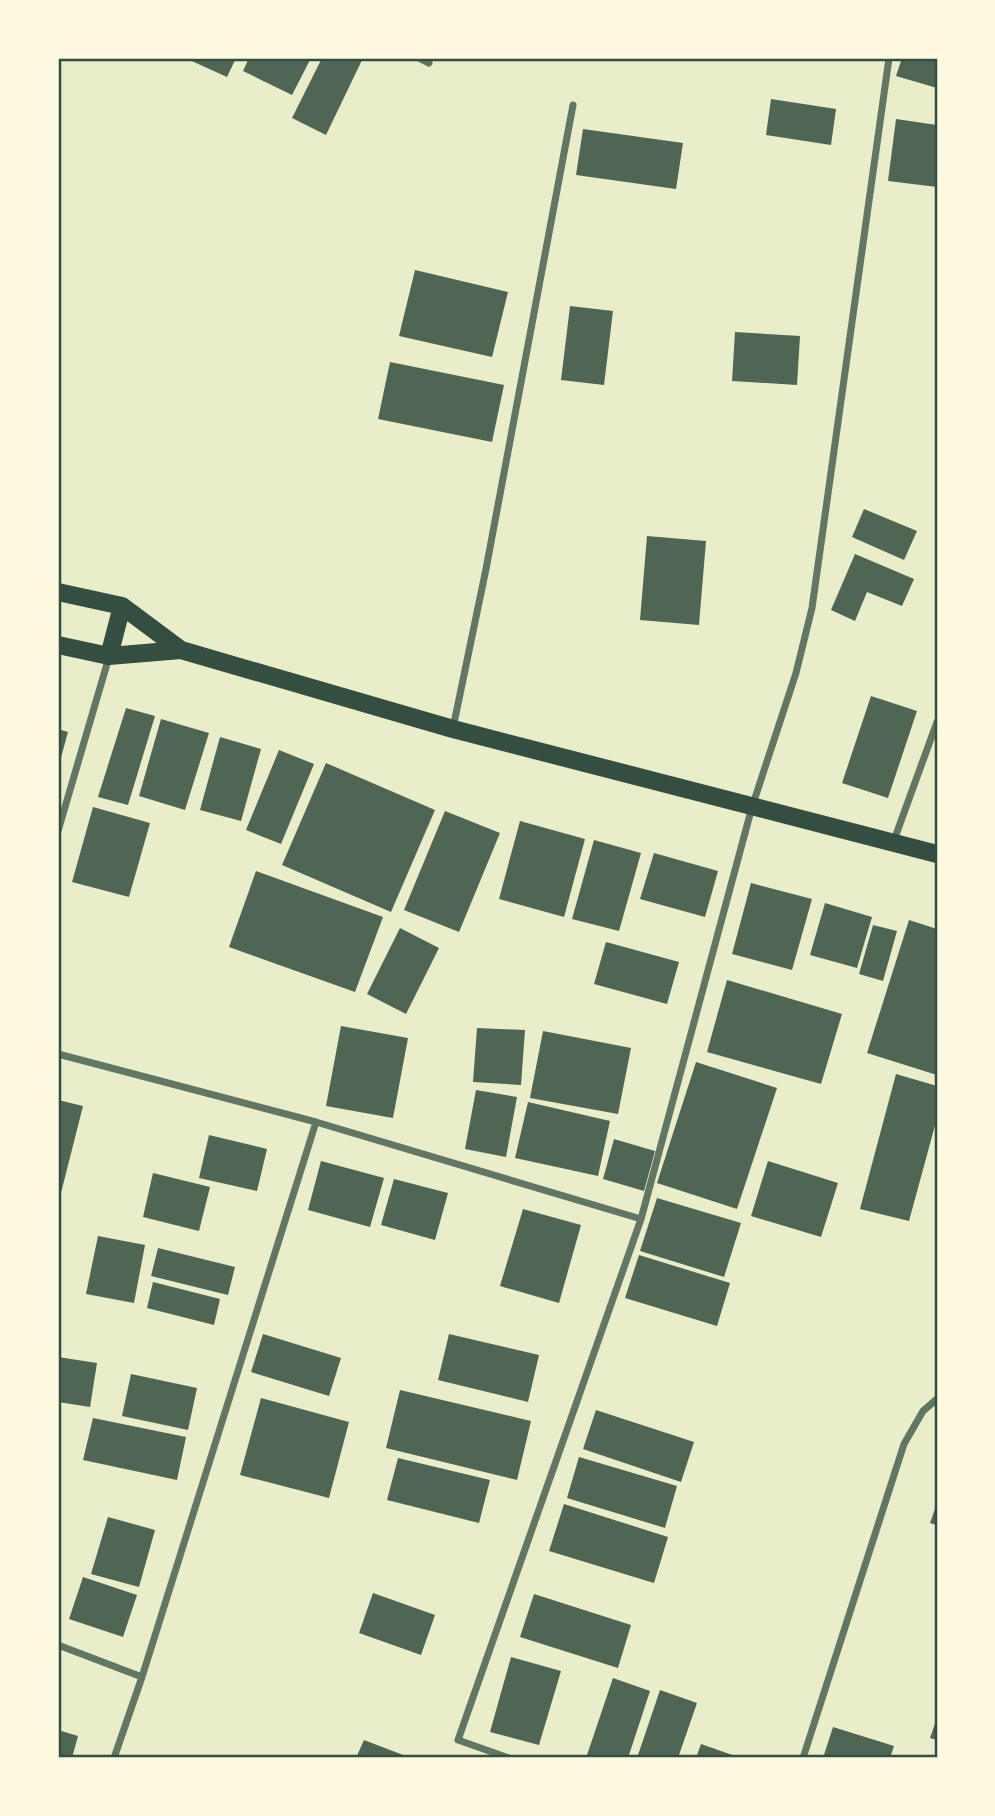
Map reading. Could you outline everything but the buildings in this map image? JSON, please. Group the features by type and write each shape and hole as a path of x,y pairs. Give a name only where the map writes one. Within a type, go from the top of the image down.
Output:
{"main road":[{"path":"58,592 122,606 181,650 453,729 937,855"},
{"path":"109,656 122,606"},
{"path":"58,645 109,656 181,650"}],"street":[{"path":"419,58 429,63"},
{"path":"509,1758 458,1740 641,1219 752,807 796,673 811,608 889,58"},
{"path":"453,729 486,569 573,105"},
{"path":"58,831 109,656"},
{"path":"893,843 937,722"},
{"path":"58,1054 316,1122 641,1219"},
{"path":"114,1758 142,1677 316,1122"},
{"path":"803,1758 904,1444 923,1411 937,1399"},
{"path":"58,1645 142,1677"}]}
